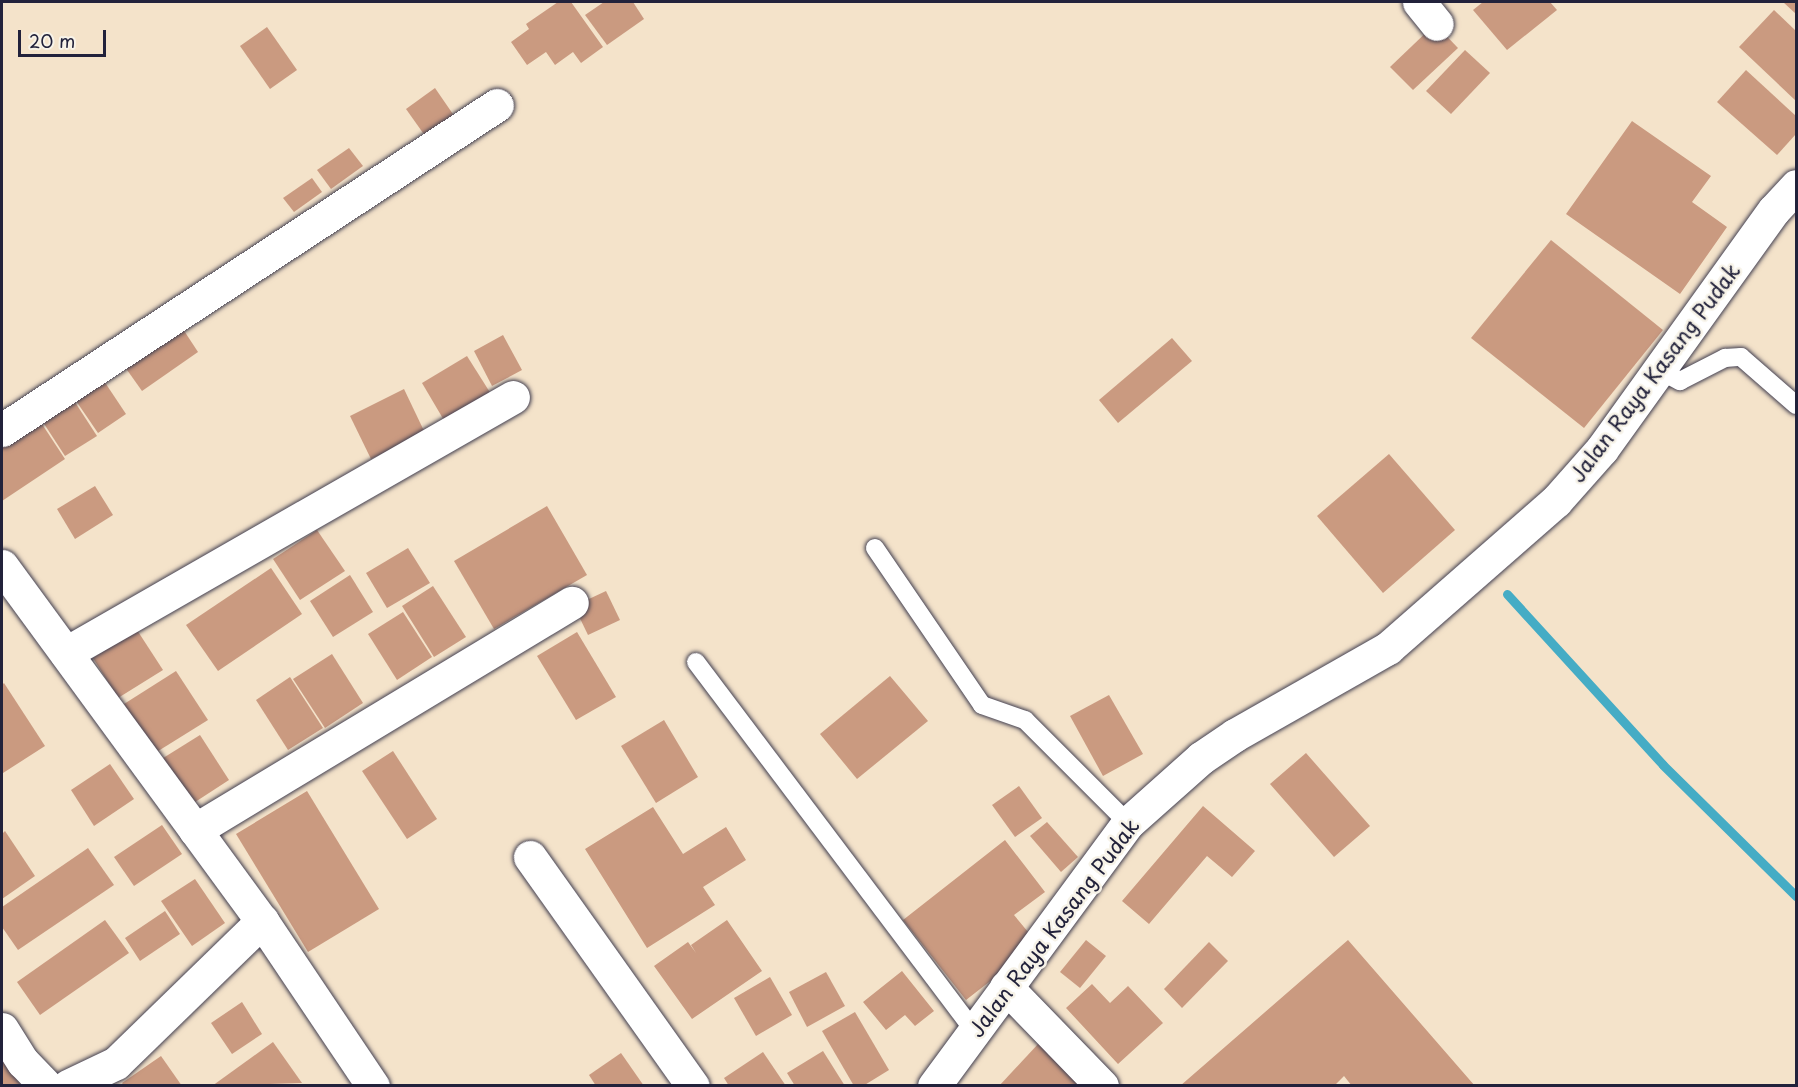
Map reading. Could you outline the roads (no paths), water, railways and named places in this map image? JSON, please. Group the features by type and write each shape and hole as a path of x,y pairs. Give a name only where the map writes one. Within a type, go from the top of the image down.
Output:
{"street":[{"path":"2,430 497,105"},
{"name":"Jalan Raya Kasang Pudak","path":"934,1086 1128,823 1201,758 1235,735 1388,648 1556,501 1602,449 1774,210 1797,186"},
{"path":"66,653 513,397"},
{"path":"2,566 262,921 373,1086"},
{"path":"195,830 572,603"},
{"path":"530,857 693,1086"},
{"path":"68,1086 116,1063 262,921"},
{"path":"1006,987 1102,1086"},
{"path":"2,1029 23,1062 46,1086"}],"lane":[{"path":"1659,370 1686,380 1725,358 1741,357 1797,405"},
{"path":"875,548 982,705 1025,720 1128,823"},
{"path":"696,662 974,1031"}],"waterway":[{"path":"1507,594 1663,765 1796,896"}]}
